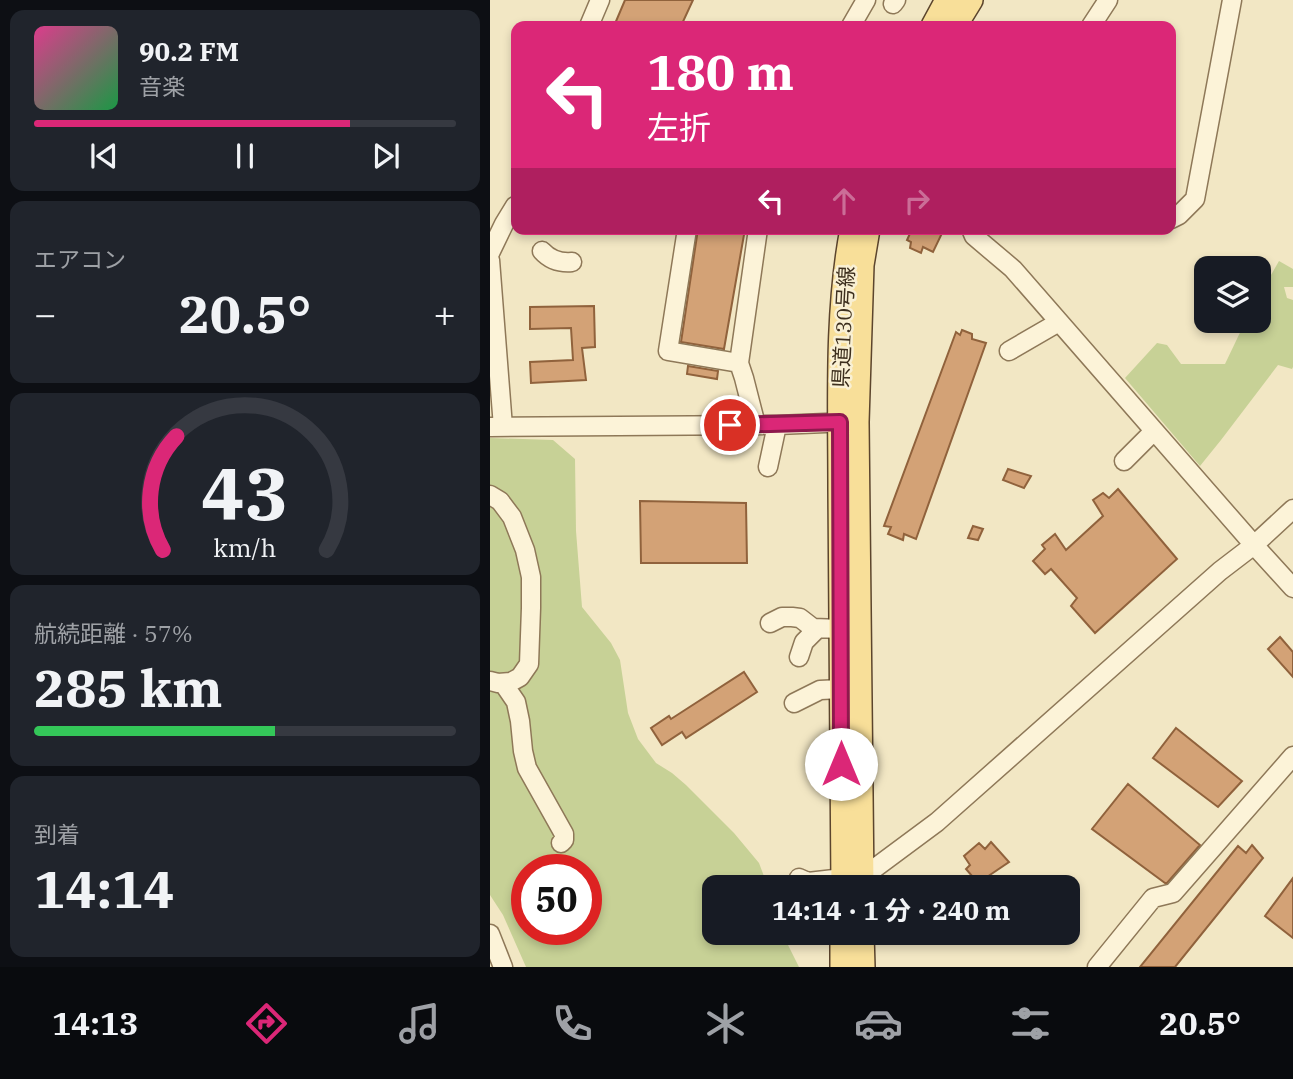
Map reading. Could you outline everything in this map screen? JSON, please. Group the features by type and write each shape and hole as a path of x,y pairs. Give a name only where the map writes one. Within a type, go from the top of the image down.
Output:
{"main road":[{"path":"936,21 947,0"},
{"path":"958,21 971,0"},
{"name":"県道130号線","path":"851,235 846,263 842,324 849,422 852,875"},
{"name":"県道130号線","path":"852,875 841,689 841,629 849,422 862,265 867,235"},
{"path":"842,945 842,967"},
{"path":"862,945 863,967"}],"lane":[{"path":"591,21 600,0"},
{"path":"854,21 866,0"},
{"path":"1094,21 1108,0"},
{"path":"1176,216 1195,199 1232,0"},
{"path":"490,253 511,213"},
{"path":"686,235 668,351 739,363"},
{"path":"755,425 739,363 757,235"},
{"path":"974,235 1013,269 1293,588"},
{"path":"542,251 547,257 557,261 572,262"},
{"path":"490,260 497,427 849,422"},
{"path":"1009,351 1059,322"},
{"path":"768,467 777,425"},
{"path":"1124,461 1154,431"},
{"path":"490,495 500,501 512,517 525,550 531,577 530,664 520,677 511,682 496,682"},
{"path":"863,875 937,822 1293,509"},
{"path":"770,623 782,617 792,617 800,618 817,629 841,629"},
{"path":"799,657 804,642 817,629"},
{"path":"496,682 516,702 527,768 564,834 561,843"},
{"path":"794,702 820,690 841,689"},
{"path":"1097,967 1153,898 1172,893 1293,756"},
{"path":"490,934 503,967"}],"green space":[{"path":"1279,261 1293,269 1293,287 1284,287 1287,298 1293,300 1293,367 1292,369 1278,365 1200,466 1125,378 1157,343 1167,345 1181,364 1225,364 1240,333 1271,333 1271,275"},
{"path":"490,438 553,440 575,459 576,531 582,607 611,643 620,660 628,713 638,739 656,763 686,785 734,833 759,863 764,875 702,875 702,945 788,945 799,967 526,967 516,945 602,945 602,854 511,854 511,933 490,895"}],"building":[{"path":"625,0 693,0 683,21 616,21"},
{"path":"697,235 744,235 724,349 681,342"},
{"path":"909,235 941,235 933,252 923,247 921,253 910,248 911,242 907,240"},
{"path":"594,306 595,347 582,348 586,380 531,383 530,362 573,360 571,328 530,329 530,307"},
{"path":"962,330 972,334 972,339 986,343 916,539 904,534 903,540 888,534 891,527 884,526 956,332 960,335"},
{"path":"688,366 718,371 717,379 687,374"},
{"path":"1008,469 1031,476 1024,488 1003,480"},
{"path":"1118,489 1177,559 1095,633 1071,606 1077,598 1051,569 1045,574 1033,561 1045,549 1042,545 1055,534 1066,550 1103,516 1093,500 1103,493 1109,498"},
{"path":"640,501 746,503 747,563 641,563"},
{"path":"973,526 983,529 978,540 968,538"},
{"path":"1280,637 1293,652 1293,677 1268,649"},
{"path":"744,672 757,692 686,738 682,732 662,745 651,728 669,716 671,719"},
{"path":"1176,728 1242,781 1218,807 1153,758"},
{"path":"1128,784 1200,845 1167,883 1092,829"},
{"path":"991,842 1009,862 990,875 971,875 966,869 970,865 964,856 979,843 985,849"},
{"path":"1252,845 1263,858 1175,967 1140,967 1238,846 1246,853"},
{"path":"1293,878 1293,938 1265,916"}],"route":[{"path":"730,425 840,422 841,764"}]}
